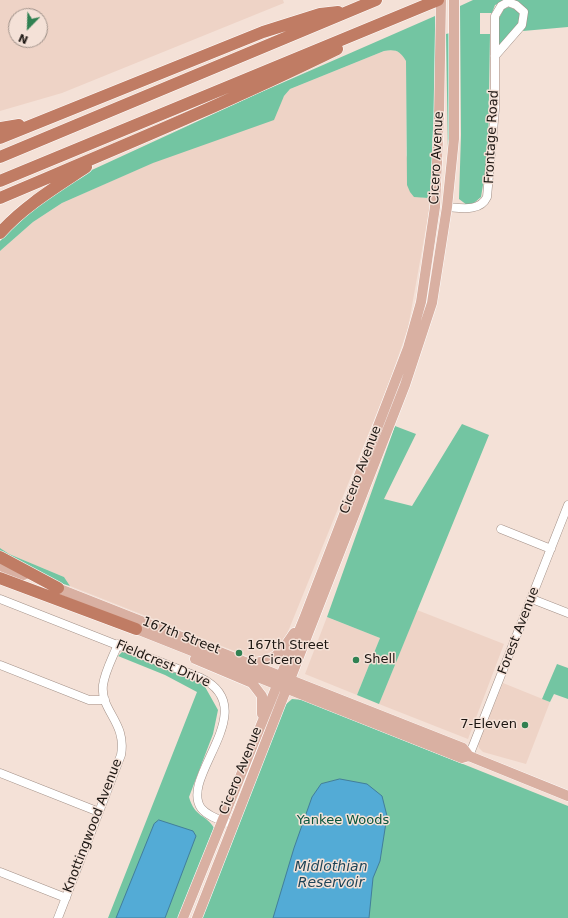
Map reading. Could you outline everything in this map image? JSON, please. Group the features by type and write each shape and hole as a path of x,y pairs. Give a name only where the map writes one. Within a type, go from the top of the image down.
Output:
{"highway":[{"path":"0,157 376,0"},
{"path":"0,198 150,135 287,74 436,1"},
{"path":"0,181 436,1"},
{"path":"0,138 262,32 320,14 351,10"},
{"path":"0,128 12,127 55,116"},
{"path":"0,233 7,225 46,193 90,165 150,135"},
{"path":"0,556 58,588"},
{"path":"0,577 136,628"}],"main road":[{"name":"Cicero Avenue","path":"197,918 291,680 423,333 432,304 448,207 454,139 454,0"},
{"name":"Cicero Avenue","path":"183,918 262,719 305,616 408,348 421,302 435,207 441,18 436,1"},
{"path":"435,207 448,207"},
{"name":"167th Street","path":"0,566 249,663 278,681 287,690 462,758 469,756"},
{"path":"249,663 262,662 278,656 305,616"},
{"name":"167th Street","path":"136,628 278,681 291,680 463,748 469,756 568,796"},
{"path":"161,638 174,648 208,665 252,683 262,696 262,719"}],"street":[{"name":"Frontage Road","path":"448,207 478,207 484,203 487,197 495,117 495,56 495,16 501,6 508,2 516,4 524,12 522,25 495,56"},
{"name":"Forest Avenue","path":"469,756 568,505"},
{"path":"501,529 551,549"},
{"name":"Fieldcrest Drive","path":"0,599 118,644 201,678 212,684 220,695 225,715 198,794 198,802 202,810 233,825"},
{"path":"532,599 568,613"},
{"name":"Knottingwood Avenue","path":"58,918 121,755 123,745 119,728 105,700 103,686 118,644"},
{"path":"0,665 89,700 105,700"},
{"path":"0,773 99,812"},
{"path":"0,872 66,898"}],"shaded area":[{"path":"0,0 283,0 284,3 62,93 0,111"},
{"path":"394,50 401,53 406,61 406,155 422,198 428,198 432,194 408,328 389,383 285,639 277,653 265,657 252,658 70,586 64,577 9,554 0,548 0,251 33,222 62,203 278,107 290,89 384,51"},
{"path":"417,610 504,644 468,739 379,704"},
{"path":"327,617 380,638 357,695 305,674"},
{"path":"503,683 550,702 526,764 483,752 479,748 478,743"}],"green space":[{"path":"473,0 509,0 495,5 492,13 480,13 480,34 490,34 488,155 481,197 474,203 467,205 459,199 461,135 460,6"},
{"path":"513,0 568,0 568,27 523,31 527,17 526,12 519,2"},
{"path":"509,7 519,11 521,21 498,47 498,20 504,9"},
{"path":"435,16 436,110 432,194 428,198 414,197 407,185 406,61 402,55 395,51 388,50 290,89 284,96 274,120 153,163 62,203 33,222 0,251 0,241 45,198 81,175 259,93"},
{"path":"450,33 450,153 448,153 446,34"},
{"path":"462,424 489,435 379,704 357,695 380,638 327,617 395,426 416,434 384,499 412,506"},
{"path":"0,548 9,554 64,577 70,586 54,581 0,554"},
{"path":"123,651 204,685 218,710 213,734 189,797 194,809 208,820 214,828 179,918 108,918 197,692 165,675 118,656"},
{"path":"557,664 568,668 568,699 554,694 550,702 542,699"},
{"name":"Yankee Woods","path":"292,699 303,700 568,806 568,918 202,918 284,706"}],"water":[{"name":"Midlothian Reservoir","path":"340,779 367,784 382,796 387,816 380,861 373,878 369,918 273,918 294,848 312,797 321,784"},
{"path":"159,820 193,831 196,836 165,918 116,918 154,824"}],"place":[{"name":"167th Street & Cicero","path":"239,653"},
{"name":"Shell","path":"356,660"},
{"name":"7-Eleven","path":"525,725"}]}
